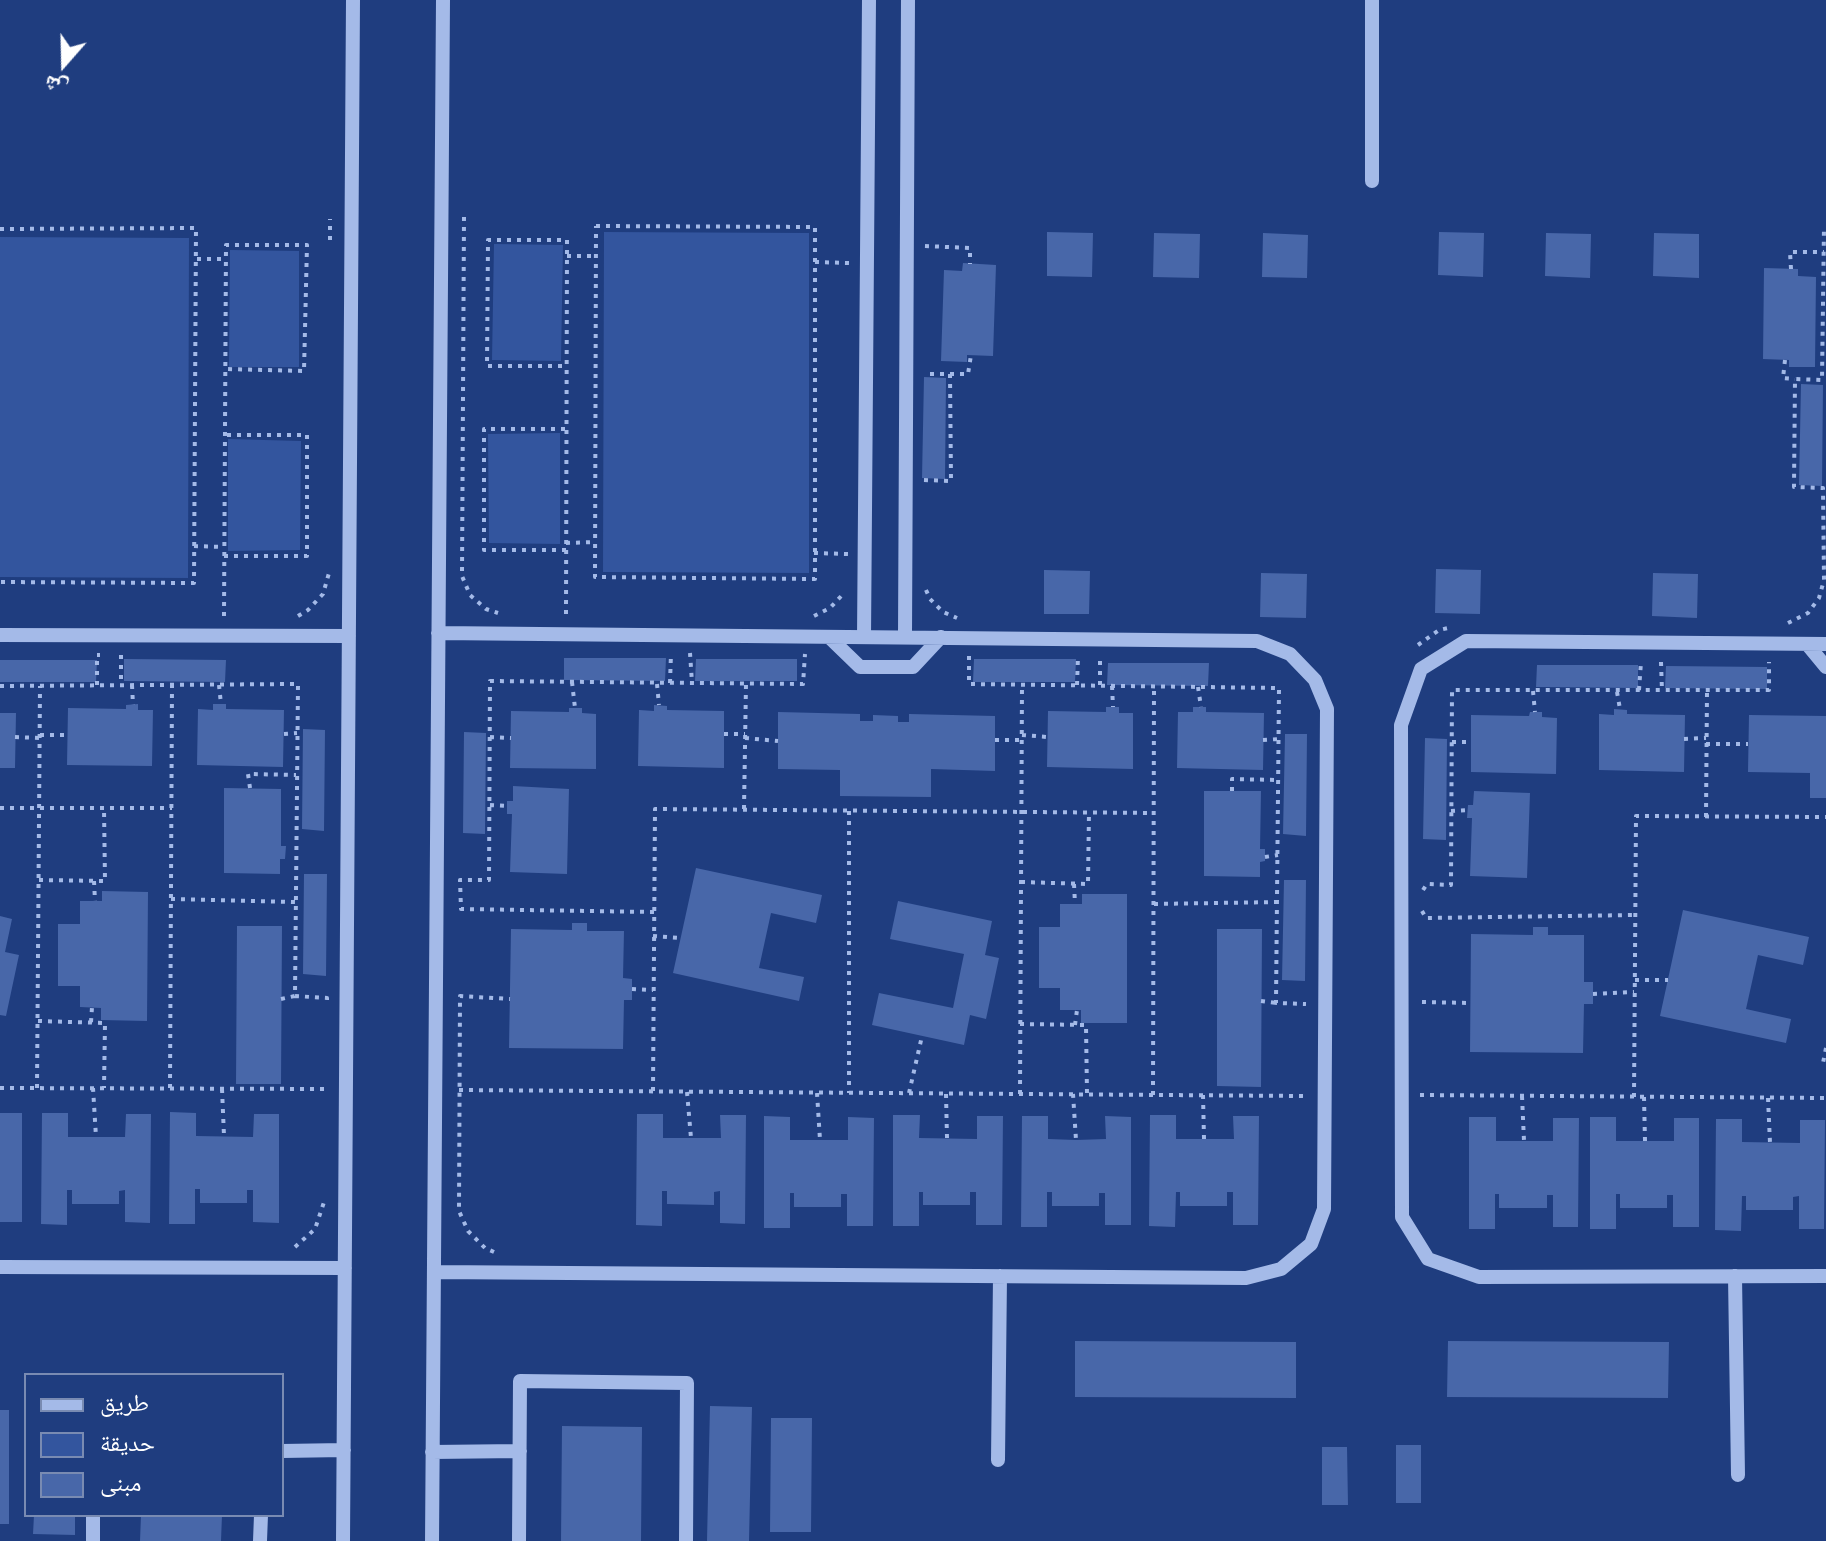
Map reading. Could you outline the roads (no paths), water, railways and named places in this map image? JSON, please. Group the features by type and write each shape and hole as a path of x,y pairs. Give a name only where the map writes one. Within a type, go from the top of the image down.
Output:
{"street":[{"path":"343,1538 353,0"},
{"path":"432,1540 443,0"},
{"path":"864,637 869,0"},
{"path":"905,636 908,0"},
{"path":"1372,0 1372,181"},
{"path":"434,1272 1246,1278 1281,1269 1311,1244 1324,1209 1327,709 1315,680 1290,654 1257,641 438,633"},
{"path":"0,635 349,636"},
{"path":"829,637 860,667 913,667 941,637"},
{"path":"1826,644 1466,641 1421,669 1401,725 1402,1217 1428,1259 1479,1277 1826,1276"},
{"path":"1807,644 1826,667"},
{"path":"0,1267 345,1268"},
{"path":"998,1460 1000,1276"},
{"path":"1735,1276 1738,1475"},
{"path":"519,1541 520,1381 687,1383 686,1541"},
{"path":"284,1451 344,1450"},
{"path":"432,1452 520,1451"},
{"path":"93,1517 93,1541"},
{"path":"260,1541 261,1517"}]}
